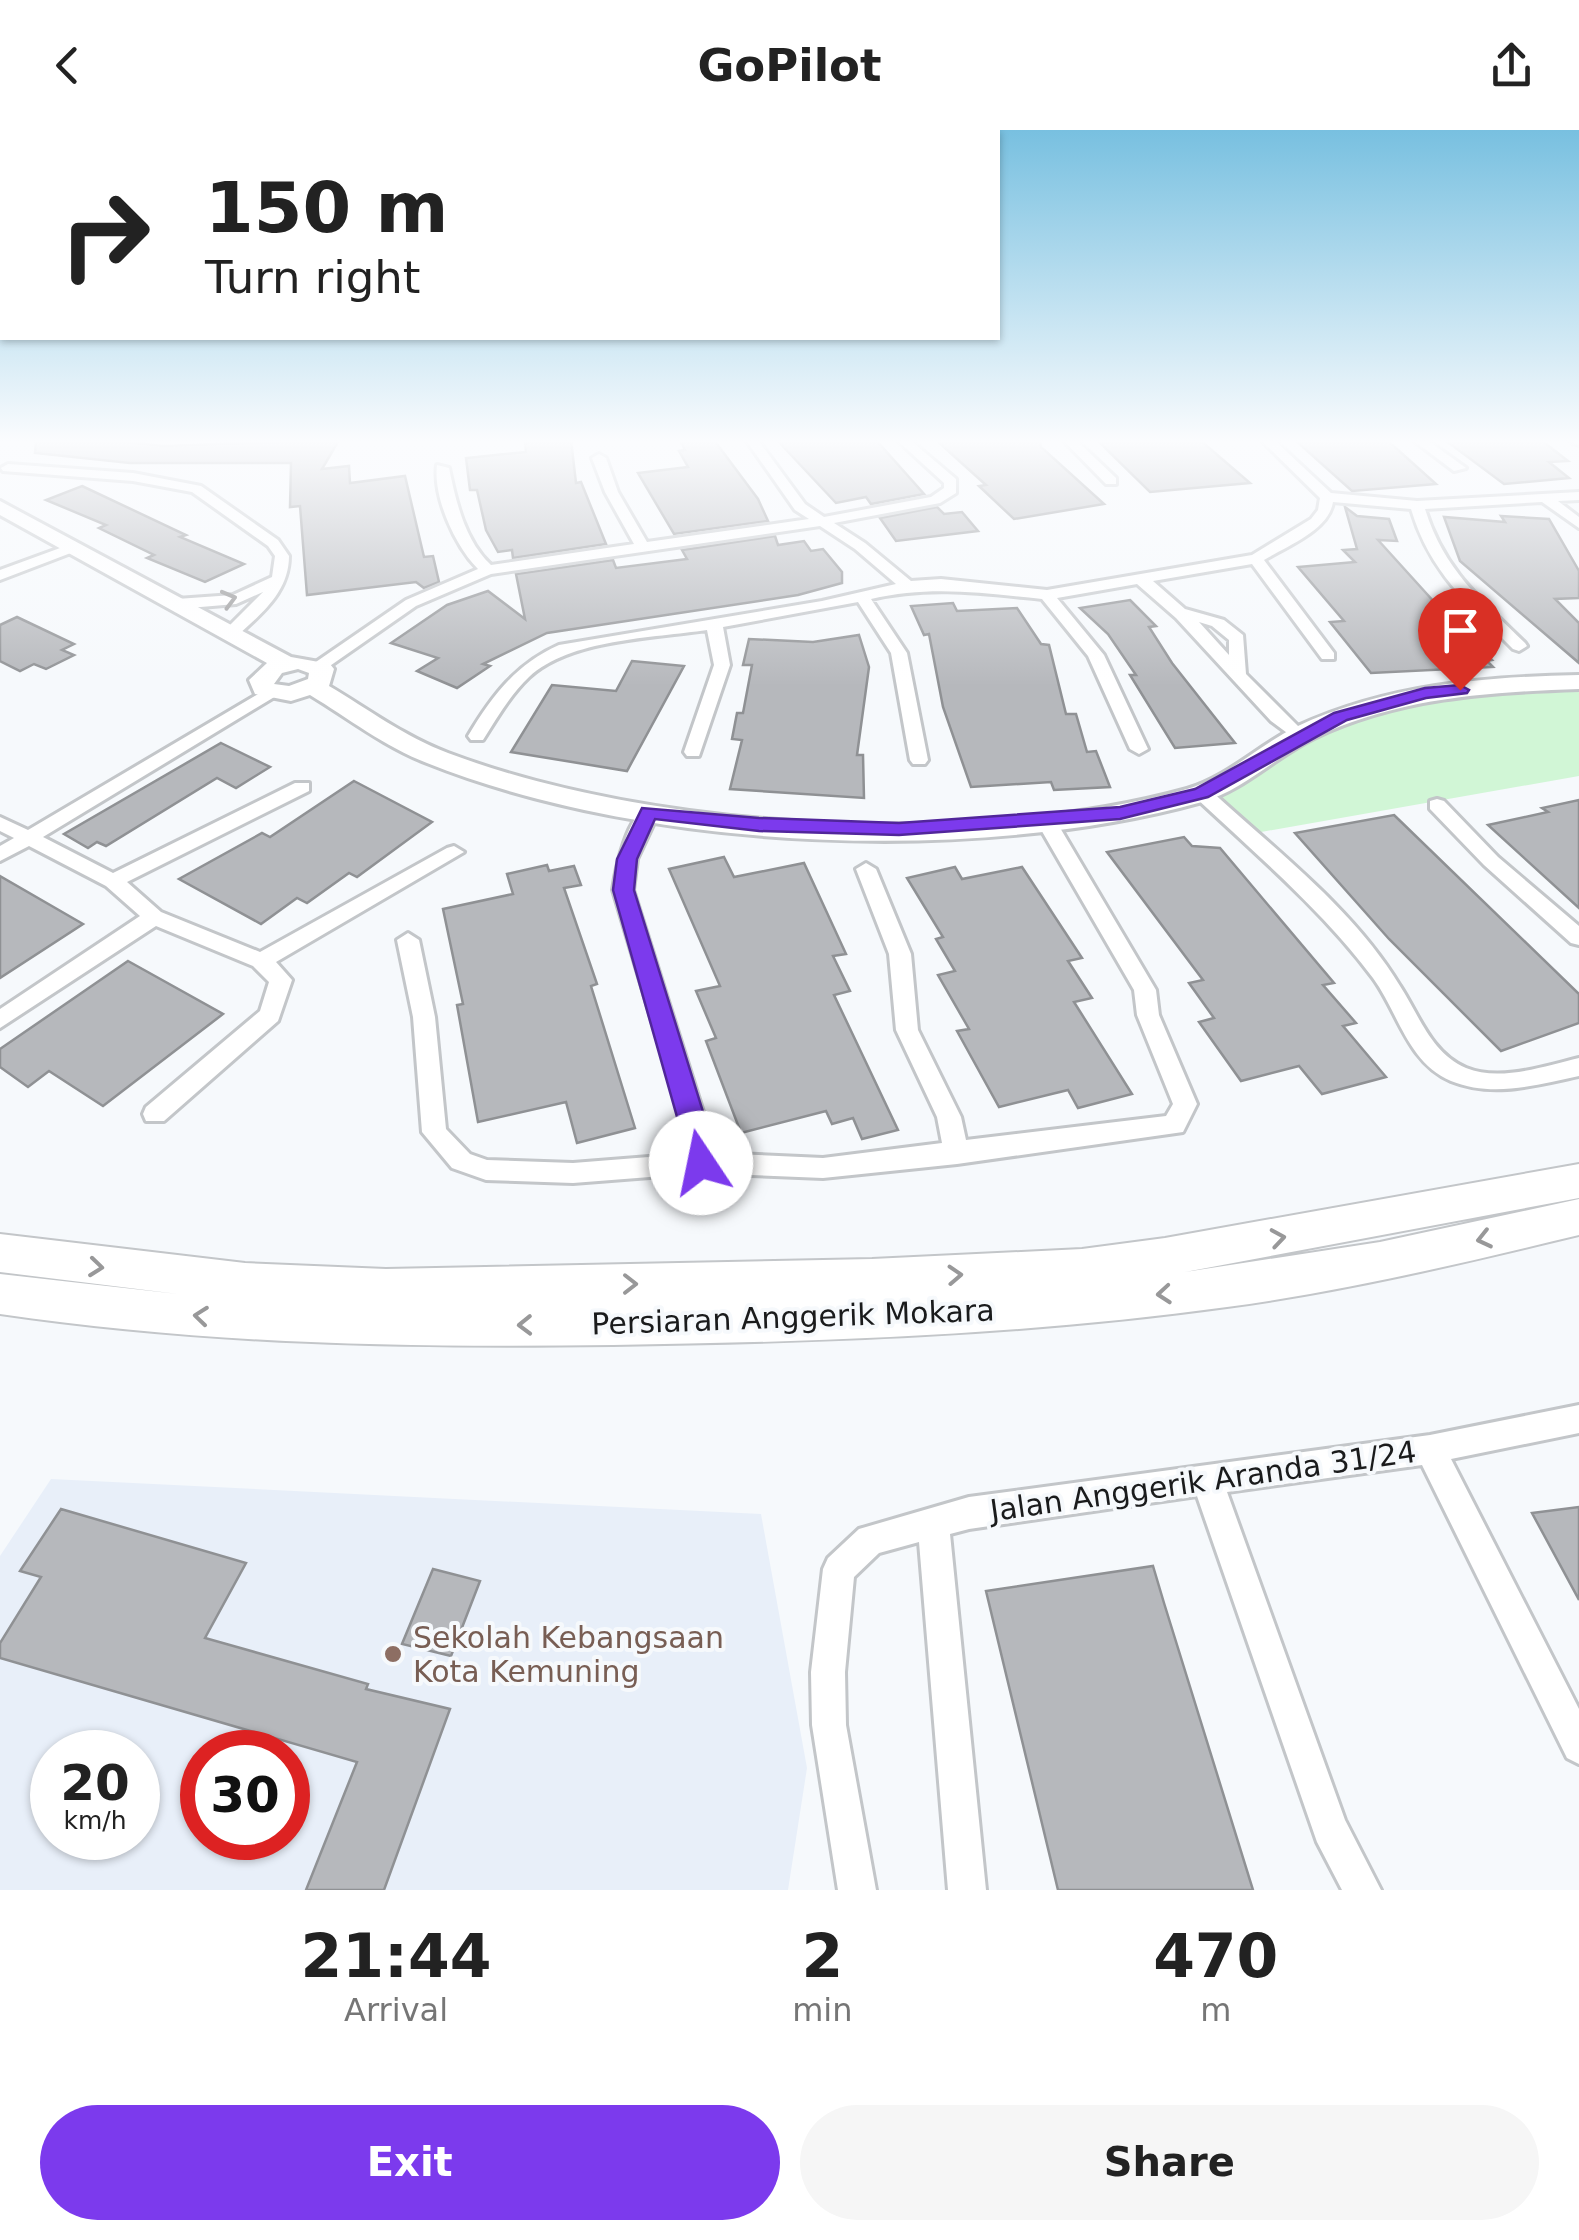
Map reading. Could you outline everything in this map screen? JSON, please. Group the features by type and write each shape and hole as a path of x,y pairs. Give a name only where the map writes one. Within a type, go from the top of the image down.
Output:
{"main road":[{"name":"Persiaran Anggerik Mokara","path":"0,1253 245,1283 386,1290 911,1278 1082,1268 1164,1257 1579,1181"},
{"name":"Persiaran Anggerik Mokara","path":"0,1294 229,1319 376,1328 872,1318 1182,1292 1416,1255 1579,1216"}],"street":[{"path":"21,522 267,684 291,694 411,603 488,570 817,522"},
{"path":"231,632 267,599 278,580 282,556 273,543 243,522"},
{"path":"457,522 474,560 488,570"},
{"path":"632,522 643,548"},
{"path":"818,522 860,546 907,586"},
{"path":"477,736 507,686 546,655 602,641 864,598 907,586 940,584 1047,595 1256,559 1316,522"},
{"path":"1423,522 1428,540 1448,575 1519,646"},
{"path":"0,528 177,604 315,676 434,756 537,792 649,812 759,824 899,829 1046,821 1142,809 1202,793 1340,716 1425,693 1579,682"},
{"path":"0,575 61,552"},
{"path":"1256,559 1328,656"},
{"path":"1140,578 1183,614 1259,703 1298,736"},
{"path":"177,604 236,599 278,580"},
{"path":"1047,595 1096,655 1138,749"},
{"path":"864,598 899,653 919,760"},
{"path":"1183,614 1218,622 1237,638 1238,677"},
{"path":"692,752 722,665 714,624"},
{"path":"0,854 267,684 287,664"},
{"path":"112,881 302,786"},
{"path":"1202,793 1324,909 1370,960 1426,1052 1440,1064 1476,1080 1496,1082 1579,1067"},
{"path":"1438,805 1491,861 1579,938"},
{"path":"649,812 627,859 624,890 697,1131 701,1163"},
{"path":"408,940 424,1017 434,1132 461,1161 486,1170 574,1173 701,1163 822,1168 1174,1125 1184,1104 1148,1016 1145,990 1046,821"},
{"path":"0,824 112,881 154,918 260,961 281,980 270,1016 155,1114"},
{"path":"260,961 454,852"},
{"path":"866,869 900,954 907,1030 949,1117 957,1154"},
{"path":"0,1020 154,918"},
{"name":"Jalan Anggerik Aranda 31/24","path":"856,1890 829,1725 828,1672 840,1569 870,1540 933,1522 1430,1449 1579,1419"},
{"path":"1430,1449 1579,1746"},
{"path":"1207,1480 1330,1829 1362,1890"},
{"path":"933,1522 967,1890"}],"shaded area":[{"name":"Sekolah Kebangsaan Kota Kemuning","path":"51,1479 761,1514 807,1768 788,1890 0,1890 0,1556"}],"green space":[{"path":"1579,681 1579,776 1250,834 1204,783 1277,742 1426,693"}],"building":[{"path":"99,522 159,522 186,535 180,537 244,564 205,582 147,558 154,555 99,528 106,525"},
{"path":"301,522 416,522 424,557 433,556 439,582 424,588 416,582 307,595"},
{"path":"484,522 597,522 606,544 513,558 512,550 498,552"},
{"path":"667,522 760,522 674,534"},
{"path":"883,522 971,522 978,531 896,541"},
{"path":"1349,522 1390,522 1397,541 1378,540 1436,604 1446,603 1472,628 1460,629 1492,660 1487,661 1493,667 1371,673 1330,622 1344,621 1298,567 1355,562 1343,550 1357,549"},
{"path":"1446,522 1551,522 1579,571 1579,598 1555,599 1579,623 1579,663 1460,561"},
{"path":"775,536 778,545 804,541 811,551 823,549 842,572 842,583 798,595 547,633 483,664 490,666 457,688 417,671 438,658 391,643 447,605 488,591 525,619 516,574 613,560 616,568 687,559 682,550"},
{"path":"1130,600 1156,626 1149,627 1172,663 1235,743 1175,748 1130,675 1136,675 1108,634 1080,608"},
{"path":"953,603 957,611 1017,608 1041,644 1049,645 1066,714 1076,714 1087,752 1096,751 1110,787 1054,790 1051,782 971,787 943,707 929,634 924,635 911,606"},
{"path":"17,617 74,644 62,650 74,655 46,669 34,664 20,671 0,661 0,625"},
{"path":"859,635 869,667 857,755 863,755 864,798 730,789 742,740 732,739 737,713 743,713 752,665 743,665 749,639 813,642"},
{"path":"632,661 684,666 627,771 511,752 552,685 616,691"},
{"path":"221,743 270,767 236,788 217,778 106,846 97,842 88,848 64,834"},
{"path":"354,781 432,822 357,877 349,873 307,903 297,898 261,924 179,879 262,833 270,837"},
{"path":"1579,800 1579,908 1488,825 1548,812 1542,808"},
{"path":"1394,815 1579,994 1579,1023 1501,1051 1389,939 1295,833"},
{"path":"1184,837 1192,846 1220,848 1334,983 1323,985 1356,1023 1343,1026 1386,1077 1322,1094 1299,1066 1241,1081 1199,1022 1214,1018 1189,983 1203,980 1107,852"},
{"path":"724,857 734,877 804,863 846,954 833,956 850,991 834,995 898,1130 862,1139 853,1118 832,1124 826,1111 741,1133 706,1041 716,1038 696,991 720,986 669,869"},
{"path":"547,865 549,871 574,866 581,885 564,888 597,984 591,986 635,1128 577,1143 566,1102 478,1122 457,1005 463,1004 443,909 513,894 507,874"},
{"path":"955,867 962,879 1022,867 1082,958 1068,961 1092,998 1074,1002 1132,1094 1078,1108 1068,1090 999,1107 957,1031 969,1029 938,975 955,971 936,939 943,937 907,878"},
{"path":"0,876 83,924 0,978"},
{"path":"128,961 223,1014 103,1106 49,1071 28,1087 0,1067 0,1049"},
{"path":"1579,1507 1579,1600 1532,1513"},
{"path":"61,1509 246,1563 205,1638 368,1684 366,1689 450,1709 384,1890 306,1890 357,1762 310,1748 310,1730 247,1730 0,1658 0,1643 41,1577 20,1571"},
{"path":"1153,1566 1253,1890 1058,1890 986,1591"},
{"path":"433,1569 480,1581 451,1656 402,1644"}],"place":[{"name":"Sekolah Kebangsaan Kota Kemuning","path":"393,1654"}],"route":[{"path":"701,1163 697,1131 622,880 627,859 649,812 759,824 899,829 958,828 1120,813 1202,793 1340,716 1425,693 1460,690"}]}
